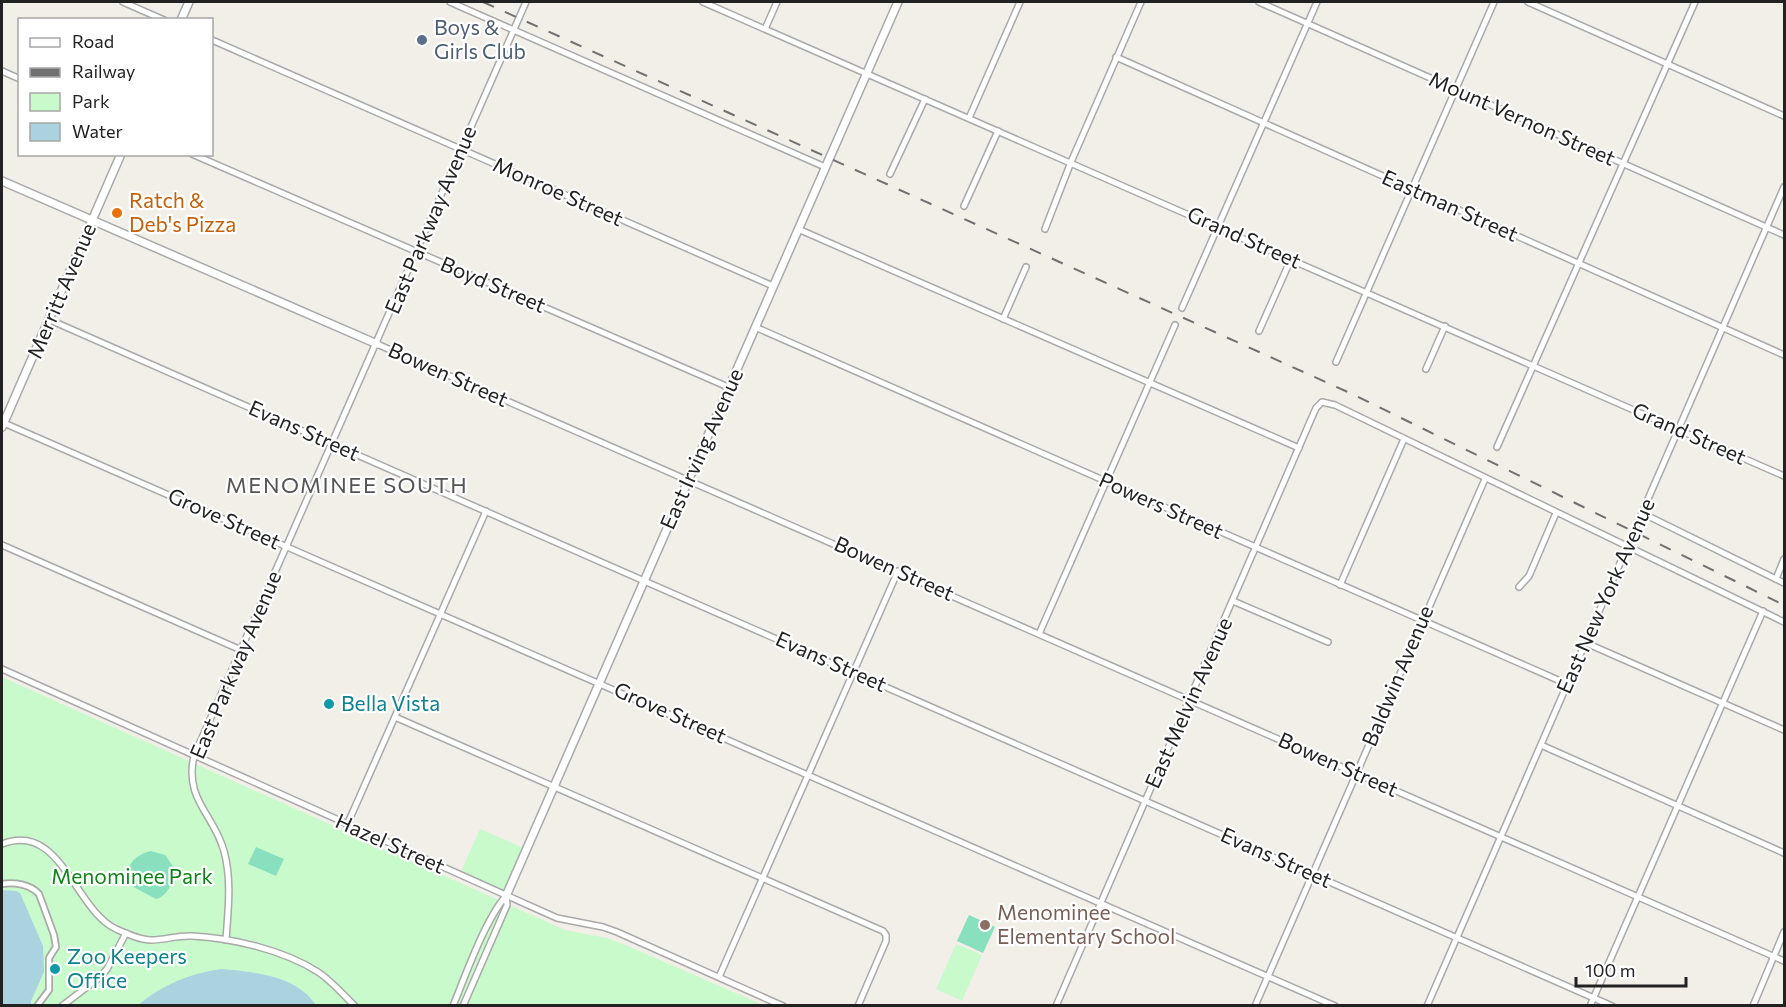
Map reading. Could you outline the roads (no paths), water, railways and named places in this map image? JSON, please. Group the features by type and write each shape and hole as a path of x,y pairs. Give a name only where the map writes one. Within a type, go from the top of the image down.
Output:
{"street":[{"path":"123,2 159,18"},
{"path":"182,18 189,2"},
{"path":"450,2 825,167"},
{"name":"East Parkway Avenue","path":"226,940 228,869 219,838 202,811 193,789 194,756 526,2"},
{"name":"Grand Street","path":"703,2 1785,476"},
{"path":"765,29 777,2"},
{"name":"East Irving Avenue","path":"453,1005 488,925 498,905 506,896 898,2"},
{"path":"969,118 1020,2"},
{"path":"1045,229 1071,162 1140,2"},
{"name":"Mount Vernon Street","path":"1259,2 1785,235"},
{"path":"1182,308 1317,2"},
{"path":"1336,362 1494,2"},
{"path":"1528,2 1785,116"},
{"path":"1497,447 1695,2"},
{"name":"Monroe Street","path":"213,40 773,286"},
{"name":"Eastman Street","path":"1116,57 1785,355"},
{"path":"2,71 18,78"},
{"path":"890,174 925,99"},
{"path":"964,206 998,130"},
{"name":"Merritt Avenue","path":"2,425 120,156"},
{"name":"Boyd Street","path":"197,156 728,387"},
{"name":"Bowen Street","path":"2,181 688,479 1785,961"},
{"name":"East New York Avenue","path":"1427,1005 1785,188"},
{"path":"798,229 1299,447"},
{"path":"1259,331 1291,259"},
{"path":"1003,319 1026,267"},
{"name":"Evans Street","path":"50,320 1612,1005"},
{"path":"1039,634 1175,325"},
{"path":"1426,369 1445,326"},
{"name":"Powers Street","path":"755,327 1567,684"},
{"name":"East Melvin Avenue","path":"1057,1005 1317,406 1322,402 1331,403 1404,439"},
{"name":"Grove Street","path":"2,425 599,682 1335,1005"},
{"path":"1340,585 1404,439 1785,622"},
{"name":"Baldwin Avenue","path":"1255,1005 1485,479"},
{"path":"347,825 486,511"},
{"path":"1519,587 1529,576 1556,513"},
{"path":"1642,513 1785,583"},
{"path":"2,545 241,650"},
{"path":"1776,579 1785,559"},
{"path":"719,977 898,571"},
{"path":"1233,601 1328,642"},
{"path":"1590,1005 1763,611"},
{"path":"1586,643 1785,730"},
{"name":"Hazel Street","path":"2,669 506,896 566,921 603,927 783,1005"},
{"path":"395,717 883,931 886,937 884,944 858,1005"},
{"path":"1541,745 1785,853"},
{"path":"2,844 21,840 43,847 56,860 100,918 115,928 150,940 191,936 252,946 300,962 327,978 355,1005"},
{"path":"2,884 30,886 35,890 39,894 54,935 56,947 49,958 49,990 37,1005"},
{"name":"East Irving Avenue","path":"463,1005 507,906 506,896"},
{"path":"1753,1005 1785,932"},
{"path":"62,1005 100,977 107,969 126,933"}],"water":[{"path":"2,890 20,893 43,946 44,972 31,1005 2,1005"},
{"path":"221,969 261,974 286,981 308,995 316,1005 138,1005 177,981"}],"railway":[{"path":"483,2 1350,393 1784,605"}],"place":[{"name":"Boys & Girls Club","path":"422,40"},
{"name":"Ratch & Deb's Pizza","path":"117,213"},
{"name":"Bella Vista","path":"329,704"},
{"name":"Menominee Elementary School","path":"985,925"},
{"name":"Zoo Keepers Office","path":"55,969"}],"district":[{"name":"MENOMINEE SOUTH","path":"347,485"}],"park label":[{"name":"Menominee Park","path":"132,877"}]}
